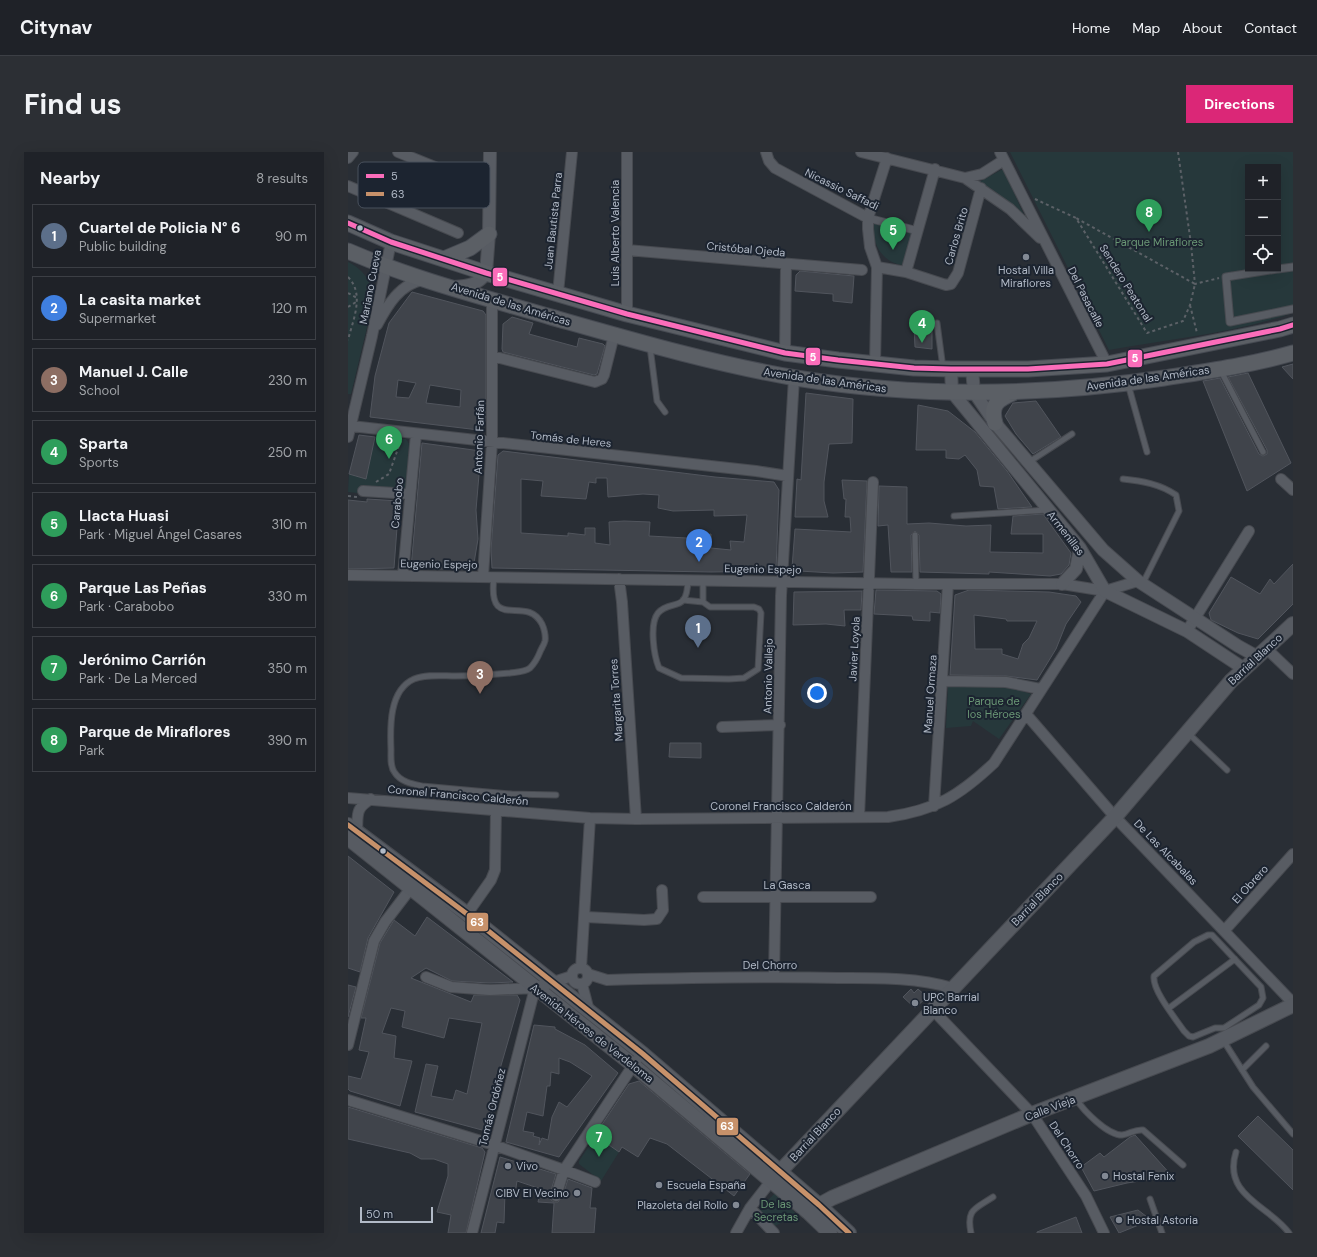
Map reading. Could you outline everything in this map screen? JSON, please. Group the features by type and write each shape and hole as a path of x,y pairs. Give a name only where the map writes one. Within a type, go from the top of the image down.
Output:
{"main road":[{"name":"Avenida de las Américas","path":"348,223 391,242 486,273 627,314 785,353 875,364 947,369 1028,369 1106,364 1200,346 1293,325"},
{"path":"444,259 470,248 489,234"},
{"name":"Avenida de las Américas","path":"348,251 385,267 649,344 794,378 892,390 1014,392 1128,383 1219,368 1293,353"},
{"path":"995,423 992,414 995,405 1002,398 1014,392"},
{"name":"Barrial Blanco","path":"776,1176 932,1009 1116,817 1243,668 1262,653 1293,624"},
{"name":"Avenida Héroes de Verdeloma","path":"351,832 411,888 535,988 776,1176 814,1208 849,1233"},
{"name":"Avenida Héroes de Verdeloma","path":"351,832 467,914 643,1054 776,1176"},
{"name":"Calle Vieja","path":"814,1208 832,1198 1032,1114 1076,1098 1225,1035 1293,1004"},
{"name":"Avenida Héroes de Verdeloma","path":"814,1208 830,1233"}],"street":[{"path":"348,158 353,152"},
{"path":"398,152 423,162"},
{"path":"490,152 490,162"},
{"name":"Juan Bautista Parra","path":"558,293 572,152"},
{"name":"Luis Alberto Valencia","path":"627,152 627,314"},
{"name":"Nicassio Saffadi","path":"766,152 769,162 775,168 868,218 918,231"},
{"name":"Del Pasacalle","path":"861,152 935,169 965,178 1010,209 1044,242"},
{"name":"Del Pasacalle","path":"965,178 982,174 1002,156 1106,364"},
{"path":"875,364 877,267 868,240 868,218 887,158"},
{"path":"877,267 906,272 935,169"},
{"path":"348,186 358,190"},
{"name":"Carlos Brito","path":"906,272 946,286 951,284 958,273 981,188"},
{"path":"399,208 458,233"},
{"path":"454,287 475,284 486,273 489,208"},
{"name":"Mariano Cueva","path":"348,437 372,336 391,242"},
{"name":"Cristóbal Ojeda","path":"627,250 862,270"},
{"path":"785,353 786,264"},
{"path":"1281,268 1293,266"},
{"path":"1258,272 1226,277 1230,322 1293,309"},
{"name":"Mariano Cueva","path":"372,336 384,312 395,296 412,282 428,280"},
{"name":"Antonio Farfán","path":"483,576 492,442 492,299"},
{"path":"492,356 595,382 602,379 604,375 614,335"},
{"path":"947,369 952,392"},
{"name":"Armenillas","path":"972,369 974,392 995,423 1103,550 1140,582 1238,646 1262,653 1293,674"},
{"name":"Antonio Vallejo","path":"774,976 777,896 781,596 794,378"},
{"name":"Armenillas","path":"952,392 1080,548 1105,591"},
{"name":"Tomás de Heres","path":"351,426 748,470 788,476"},
{"name":"Carabobo","path":"403,575 416,434"},
{"path":"1281,479 1293,490"},
{"name":"Javier Loyola","path":"859,817 873,482"},
{"path":"363,491 410,494"},
{"path":"1187,631 1248,531"},
{"path":"1062,584 1076,569 1080,548"},
{"name":"Eugenio Espejo","path":"348,575 494,576 916,584 1062,584 1105,591"},
{"name":"Margarita Torres","path":"619,579 622,602 636,819"},
{"path":"1105,591 1140,582"},
{"name":"Manuel Ormaza","path":"934,806 948,584"},
{"path":"1105,591 1187,631 1243,668"},
{"name":"Coronel Francisco Calderón","path":"348,798 590,818 888,817 913,813 934,806 970,786 994,763 1026,714 1040,688 1105,591"},
{"path":"943,681 1006,682 1040,688"},
{"name":"De Las Alcabalas","path":"1026,714 1116,817 1293,1004"},
{"path":"722,727 780,725"},
{"path":"351,832 362,804 371,799"},
{"path":"467,914 491,880 495,870 496,810"},
{"path":"582,984 588,979 585,971 590,818"},
{"name":"El Obrero","path":"1224,931 1293,854"},
{"path":"348,1045 374,941 385,922 411,888"},
{"path":"586,917 644,920 657,919 663,910 662,890"},
{"name":"La Gasca","path":"703,897 871,897"},
{"path":"426,977 451,987 490,990 535,988 550,981 572,976 576,969 585,971"},
{"name":"Del Chorro","path":"585,971 607,980 774,976 900,979 939,984 952,988"},
{"path":"572,976 575,982 582,984"},
{"path":"582,984 589,1011"},
{"name":"Tomás Ordóñez","path":"472,1233 535,988"},
{"name":"Del Chorro","path":"932,1009 1032,1114 1086,1196 1104,1233"},
{"path":"556,1196 564,1170 633,1065 643,1054"},
{"path":"348,1100 494,1145 595,1182"},
{"path":"736,1233 750,1208 776,1176"},
{"path":"750,1208 774,1233"}],"lane":[{"path":"937,323 947,369"},
{"path":"649,344 657,401 665,412"},
{"path":"1219,368 1263,452"},
{"path":"1128,383 1147,452"},
{"path":"1028,463 1072,434"},
{"path":"1123,479 1142,480 1166,488 1176,495 1180,511 1140,582"},
{"path":"954,516 1048,510"},
{"path":"915,535 916,584"},
{"path":"494,576 492,596 495,605 501,609 528,611 538,617 544,627 545,641 538,656 530,668 522,672 498,675 427,676 414,679 405,684 399,692 393,709 390,737 392,766 395,774 400,778 409,783 422,786 511,794 556,795"},
{"path":"683,600 703,602 710,607 759,609 761,613 758,669 744,678 729,679 681,678 659,668 655,658 654,621 658,613 683,600 688,593 688,580"},
{"path":"703,580 703,602"},
{"path":"1188,732 1227,770"},
{"path":"508,811 511,794"},
{"path":"1225,1035 1259,1005 1263,998 1261,987 1212,935 1208,935 1194,942 1154,976 1156,991 1189,1036 1200,1036 1214,1028 1225,1035 1242,1070 1268,1106 1293,1134"},
{"path":"1169,1008 1235,960"},
{"path":"1242,1070 1266,1046"},
{"path":"1076,1098 1082,1108 1100,1124 1115,1134 1124,1135 1137,1129 1143,1130 1183,1165"},
{"path":"1236,1152 1233,1163 1235,1179 1243,1192 1289,1233"},
{"path":"971,1233 968,1220 972,1211 993,1198"},
{"path":"1150,1199 1162,1233"}],"path":[{"name":"Sendero Peatonal","path":"1076,218 1147,333 1183,320 1190,304 1195,284 1178,152"},
{"name":"Sendero Peatonal","path":"1035,199 1076,218 1195,284"},
{"path":"348,277 354,285 357,298 348,340"},
{"path":"1195,284 1226,277"},
{"path":"348,293 357,298"},
{"path":"355,312 349,306 356,302"},
{"path":"1190,304 1200,346"},
{"path":"348,496 360,497 365,487 387,476 398,454 401,440 405,436 416,434"}],"green space":[{"name":"Parque Miraflores","path":"1010,152 1293,152 1293,313 1248,326 1109,350"},
{"path":"1003,169 1024,215 996,192 979,182"},
{"path":"873,219 913,232 902,265 894,263 888,259 878,248 873,234"},
{"path":"348,262 358,268 366,277 373,292 374,298 351,394 348,394"},
{"path":"375,437 406,439 409,444 406,498 348,492 349,474 366,479"},
{"name":"Parque de los Héroes","path":"948,686 1007,686 1031,694 999,739 973,721 971,726 946,728"},
{"path":"596,1136 619,1152 601,1181 579,1164 579,1161"},
{"name":"De las Secretas","path":"776,1192 797,1215 775,1226 757,1211"}],"building":[{"path":"800,271 854,276 852,303 833,301 833,294 795,291 796,275"},
{"path":"412,292 483,311 486,315 486,419 483,426 479,430 370,417 375,376 389,323","holes":["398,380 416,383 409,398 396,397","430,385 461,390 460,407 426,403"]},
{"path":"512,317 533,323 529,334 577,347 579,338 603,344 605,346 597,374 594,375 503,352 503,324"},
{"path":"914,327 932,328 932,349 915,347"},
{"path":"1293,364 1293,379 1282,367"},
{"path":"1248,373 1291,463 1247,491 1203,381 1220,378 1259,454 1263,456 1267,454 1267,450 1228,377"},
{"path":"806,393 853,399 852,443 829,444 824,482 824,501 828,517 795,517 797,479 801,480"},
{"path":"1036,401 1061,437 1033,454 1016,434 1005,416 1013,403"},
{"path":"918,405 948,411 975,432 1007,471 1032,507 998,509 994,487 980,486 977,470 965,455 959,459 946,458 946,450 916,450"},
{"path":"359,435 375,437 366,479 349,474"},
{"path":"422,443 481,451 476,510 478,539 474,563 470,570 411,568"},
{"path":"503,451 715,477 774,482 779,490 776,571 711,572 492,568 491,550 498,455","holes":["596,478 607,478 608,497 643,494 659,495 658,508 673,511 714,510 714,516 747,515 744,542 730,541 731,550 711,548 711,534 687,538 649,536 650,522 609,522 610,545 595,543 595,528 585,528 585,535 568,533 568,536 521,533 521,479 543,481 541,496 586,499 589,482 596,483"]},
{"path":"842,480 867,481 863,572 833,573 799,571 792,568 795,529 851,532 850,517 845,517 846,499 844,499"},
{"path":"879,486 907,487 907,524 929,523 966,526 991,525 990,552 1043,553 1043,534 1011,534 1013,516 1043,514 1071,553 1069,565 1061,574 1050,576 989,572 989,574 920,572 919,535 915,531 911,535 912,572 891,572 888,525 878,526"},
{"path":"367,499 399,501 394,568 348,569 348,500 367,502"},
{"path":"1293,564 1293,604 1258,639 1238,633 1211,620 1209,613 1231,577 1260,594 1270,579 1274,584"},
{"path":"876,590 937,591 941,594 940,613 930,612 930,621 913,620 912,616 874,614"},
{"path":"969,590 1049,592 1076,596 1081,602 1066,624 1056,649 1037,680 1006,676 950,675 955,595","holes":["974,615 1006,619 1007,621 1037,621 1029,638 1023,644 1018,659 1002,654 1002,649 975,649"]},
{"path":"862,591 861,610 844,610 845,626 826,624 793,625 794,592"},
{"path":"670,743 701,743 701,758 669,757"},
{"path":"348,856 394,892 368,938 360,972 348,968"},
{"path":"427,917 513,982 490,983 452,981 426,968 411,978 471,1002 474,995 517,995 520,1000 500,1069 488,1128 482,1130 415,1112 426,1064 438,1066 431,1096 453,1100 456,1090 467,1094 482,1023 449,1018 444,1038 402,1027 405,1011 391,1008 382,1033 396,1036 394,1058 412,1061 400,1106 350,1091 348,1089 348,1076 361,1079 369,1052 359,1050 366,1018 361,1018 380,943 394,920 415,936"},
{"path":"348,985 356,987 348,1017"},
{"name":"UPC Barrial Blanco","path":"911,989 914,993 918,989 927,997 915,1008 903,997"},
{"path":"534,1025 555,1027 555,1029 585,1045 618,1073 559,1157 506,1142","holes":["559,1058 570,1062 592,1076 567,1107 559,1102 552,1117 548,1140 542,1138 539,1145 540,1138 533,1136 534,1133 523,1131 527,1112 543,1116 547,1086 550,1086 551,1072 559,1074"]},
{"path":"639,1081 750,1174 734,1196 667,1144 650,1138 638,1157 622,1147 619,1152 596,1136 597,1132 629,1084"},
{"path":"348,1107 482,1148 485,1152 466,1233 448,1233 451,1215 437,1212 448,1176 448,1164 434,1159 421,1159 410,1153 348,1139"},
{"path":"1258,1116 1293,1150 1293,1190 1238,1136"},
{"path":"1135,1135 1172,1176 1127,1183 1094,1191 1081,1167 1100,1153 1104,1157 1130,1137"},
{"path":"500,1157 556,1174 550,1194 551,1200 554,1202 558,1202 562,1198 568,1179 592,1188 590,1208 596,1208 594,1233 552,1233 554,1203 538,1202 541,1189 517,1181 515,1194 505,1192 504,1223 497,1222 495,1233 481,1233"},
{"path":"1138,1210 1151,1220 1119,1233 1110,1217"},
{"path":"1076,1217 1082,1233 1037,1233 1037,1232"}],"transit line":[{"name":"5","path":"348,223 391,242 486,273 627,314 785,353 838,360 914,368 951,369 1028,369 1107,364 1280,329 1293,325"},
{"name":"63","path":"348,825 467,914 643,1054 819,1205 849,1233"}],"place":[{"name":"Parque de Miraflores","path":"1149,232"},
{"name":"Llacta Huasi","path":"893,250"},
{"name":"Hostal Villa Miraflores","path":"1026,257"},
{"name":"Sparta","path":"922,343"},
{"name":"Parque Las Peñas","path":"389,459"},
{"name":"La casita market","path":"699,562"},
{"name":"Cuartel de Policia N° 6","path":"698,648"},
{"name":"Manuel J. Calle","path":"480,694"},
{"name":"UPC Barrial Blanco","path":"915,1003"},
{"name":"Jerónimo Carrión","path":"599,1157"},
{"name":"Vivo","path":"508,1166"},
{"name":"Hostal Fenix","path":"1105,1176"},
{"name":"Escuela España","path":"659,1185"},
{"name":"CIBV El Vecino","path":"577,1193"},
{"name":"Plazoleta del Rollo","path":"736,1205"},
{"name":"Hostal Astoria","path":"1119,1220"}]}
